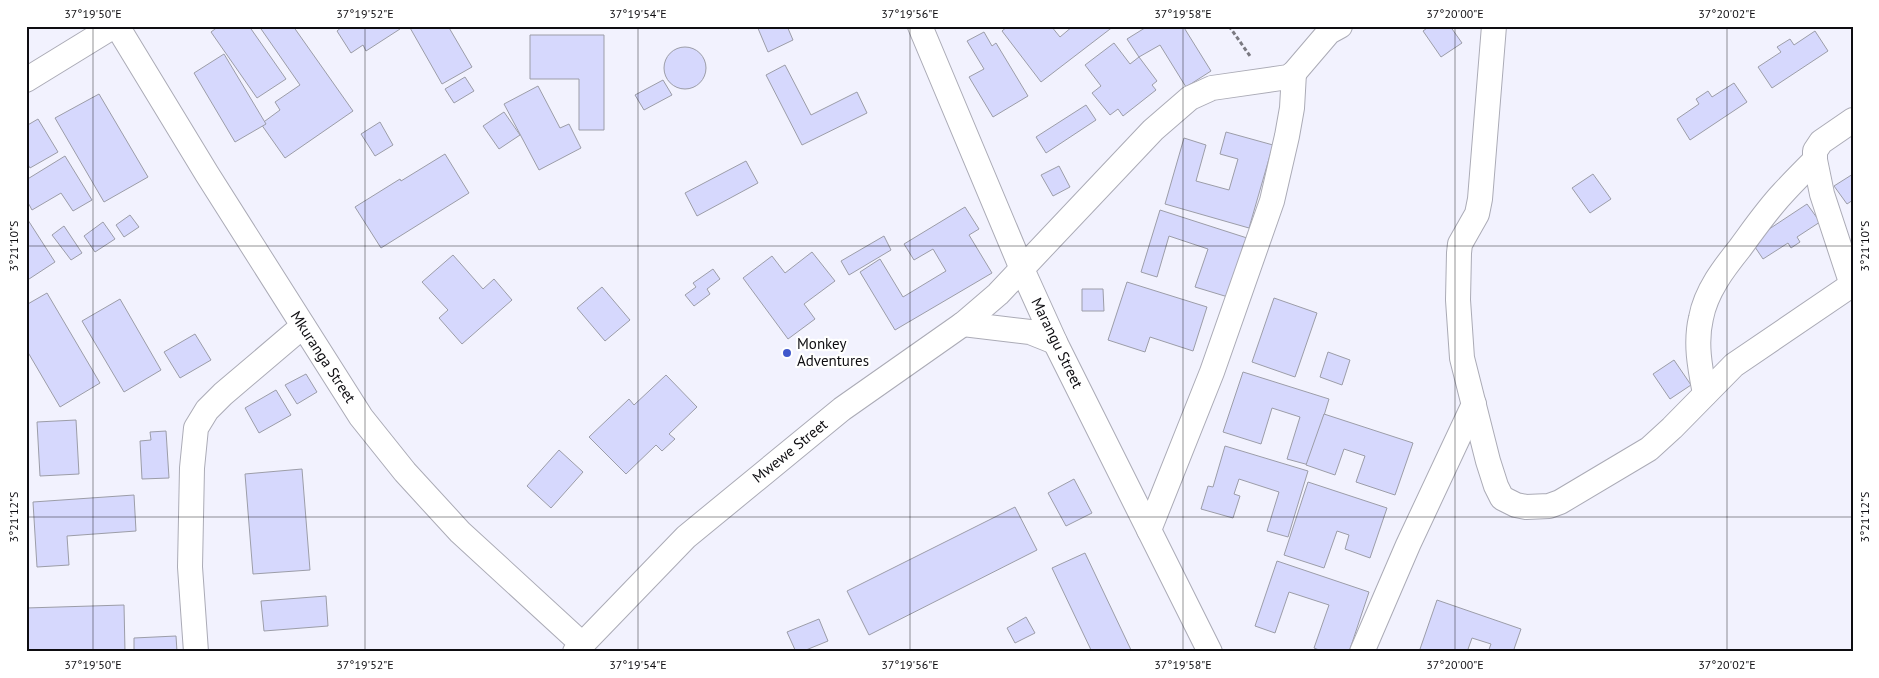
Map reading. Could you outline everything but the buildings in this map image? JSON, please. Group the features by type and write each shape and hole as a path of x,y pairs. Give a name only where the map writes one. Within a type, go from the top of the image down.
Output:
{"street":[{"path":"26,80 115,26"},
{"name":"Mkuranga Street","path":"115,26 361,416 406,472 460,532 579,648"},
{"name":"Marangu Street","path":"920,26 1022,269 1055,342 1210,652"},
{"path":"1149,530 1212,372 1272,201 1290,117 1294,72 1329,32 1340,26"},
{"path":"1494,26 1478,214 1460,244 1458,268 1459,327 1462,358 1488,462 1502,498 1516,505 1538,507 1560,502 1649,449 1722,376 1746,356 1852,285 1822,194 1815,151 1821,142 1853,120"},
{"name":"Mwewe Street","path":"579,648 694,530 842,409 963,324 998,294 1153,130 1190,98 1212,88 1281,79 1294,72"},
{"path":"1706,394 1700,367 1698,343 1701,316 1706,300 1714,284 1761,219 1815,160"},
{"path":"963,324 1023,331 1055,342"},
{"path":"196,652 190,567 192,468 196,428 207,410 223,394 303,326"},
{"path":"1362,652 1408,545 1474,404"}],"place":[{"name":"Monkey Adventures","path":"787,353"}]}
